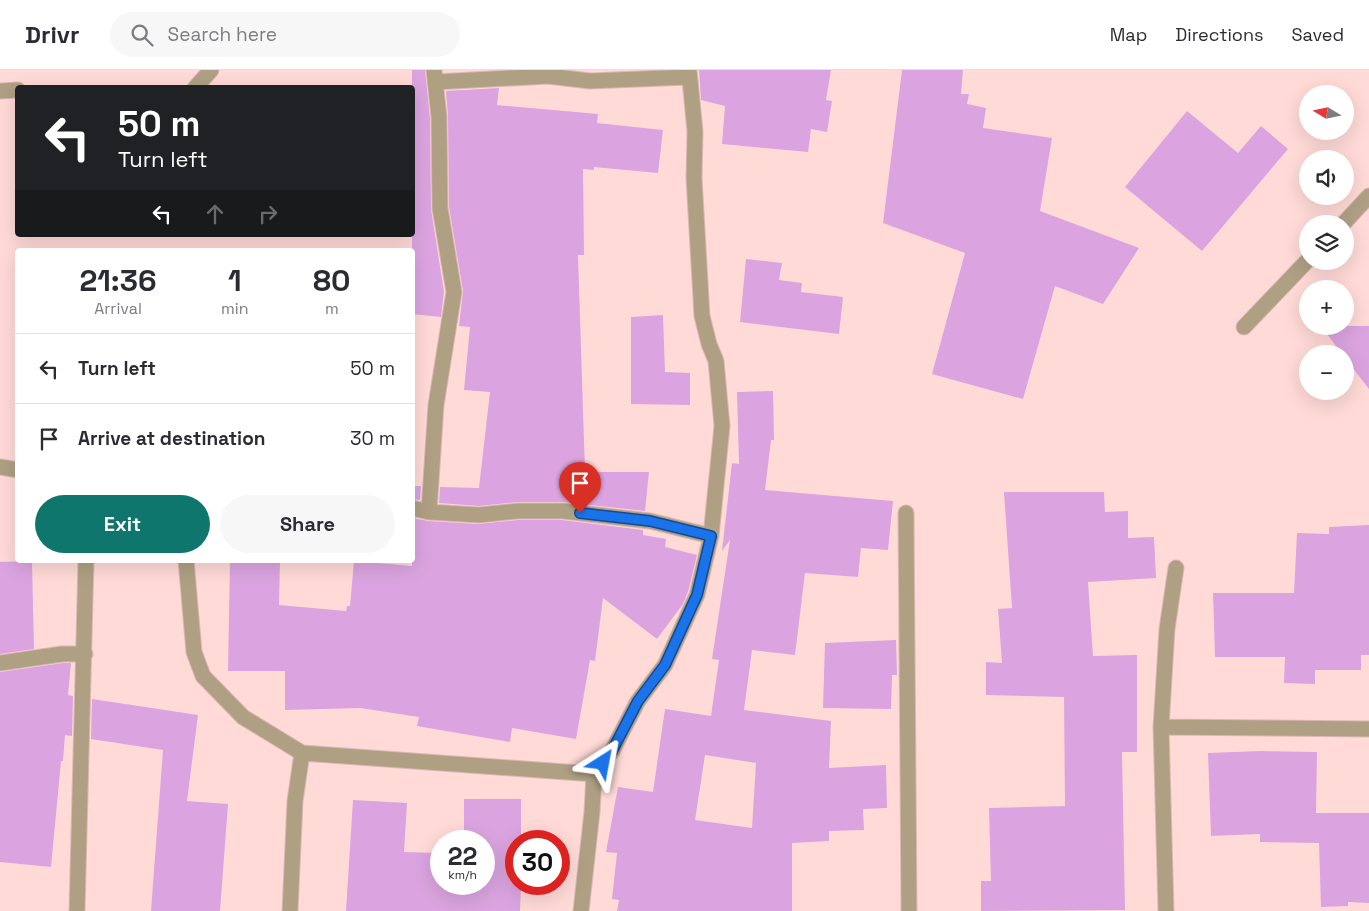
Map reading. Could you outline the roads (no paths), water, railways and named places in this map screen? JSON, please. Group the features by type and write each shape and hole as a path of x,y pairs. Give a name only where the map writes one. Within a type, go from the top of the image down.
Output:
{"street":[{"path":"198,85 211,70"},
{"path":"429,512 436,405 454,292 440,208 439,117 435,76 548,76 590,81 688,74 695,131 694,178 702,316 716,361 722,426 711,536 697,595 665,665 638,701 612,751 594,774 592,812 581,911"},
{"path":"0,90 15,90"},
{"path":"1351,215 1369,196"},
{"path":"1244,327 1299,269"},
{"path":"0,467 15,470"},
{"path":"415,509 429,512 479,515 518,511 563,512 650,521 711,536"},
{"path":"906,513 909,911"},
{"path":"77,911 86,563"},
{"path":"186,563 194,652 203,676 243,717 302,753 594,774"},
{"path":"1166,911 1162,727 1168,629 1176,568"},
{"path":"0,664 62,654 85,654"},
{"path":"1162,727 1369,729"},
{"path":"290,911 296,801 302,753"}]}
